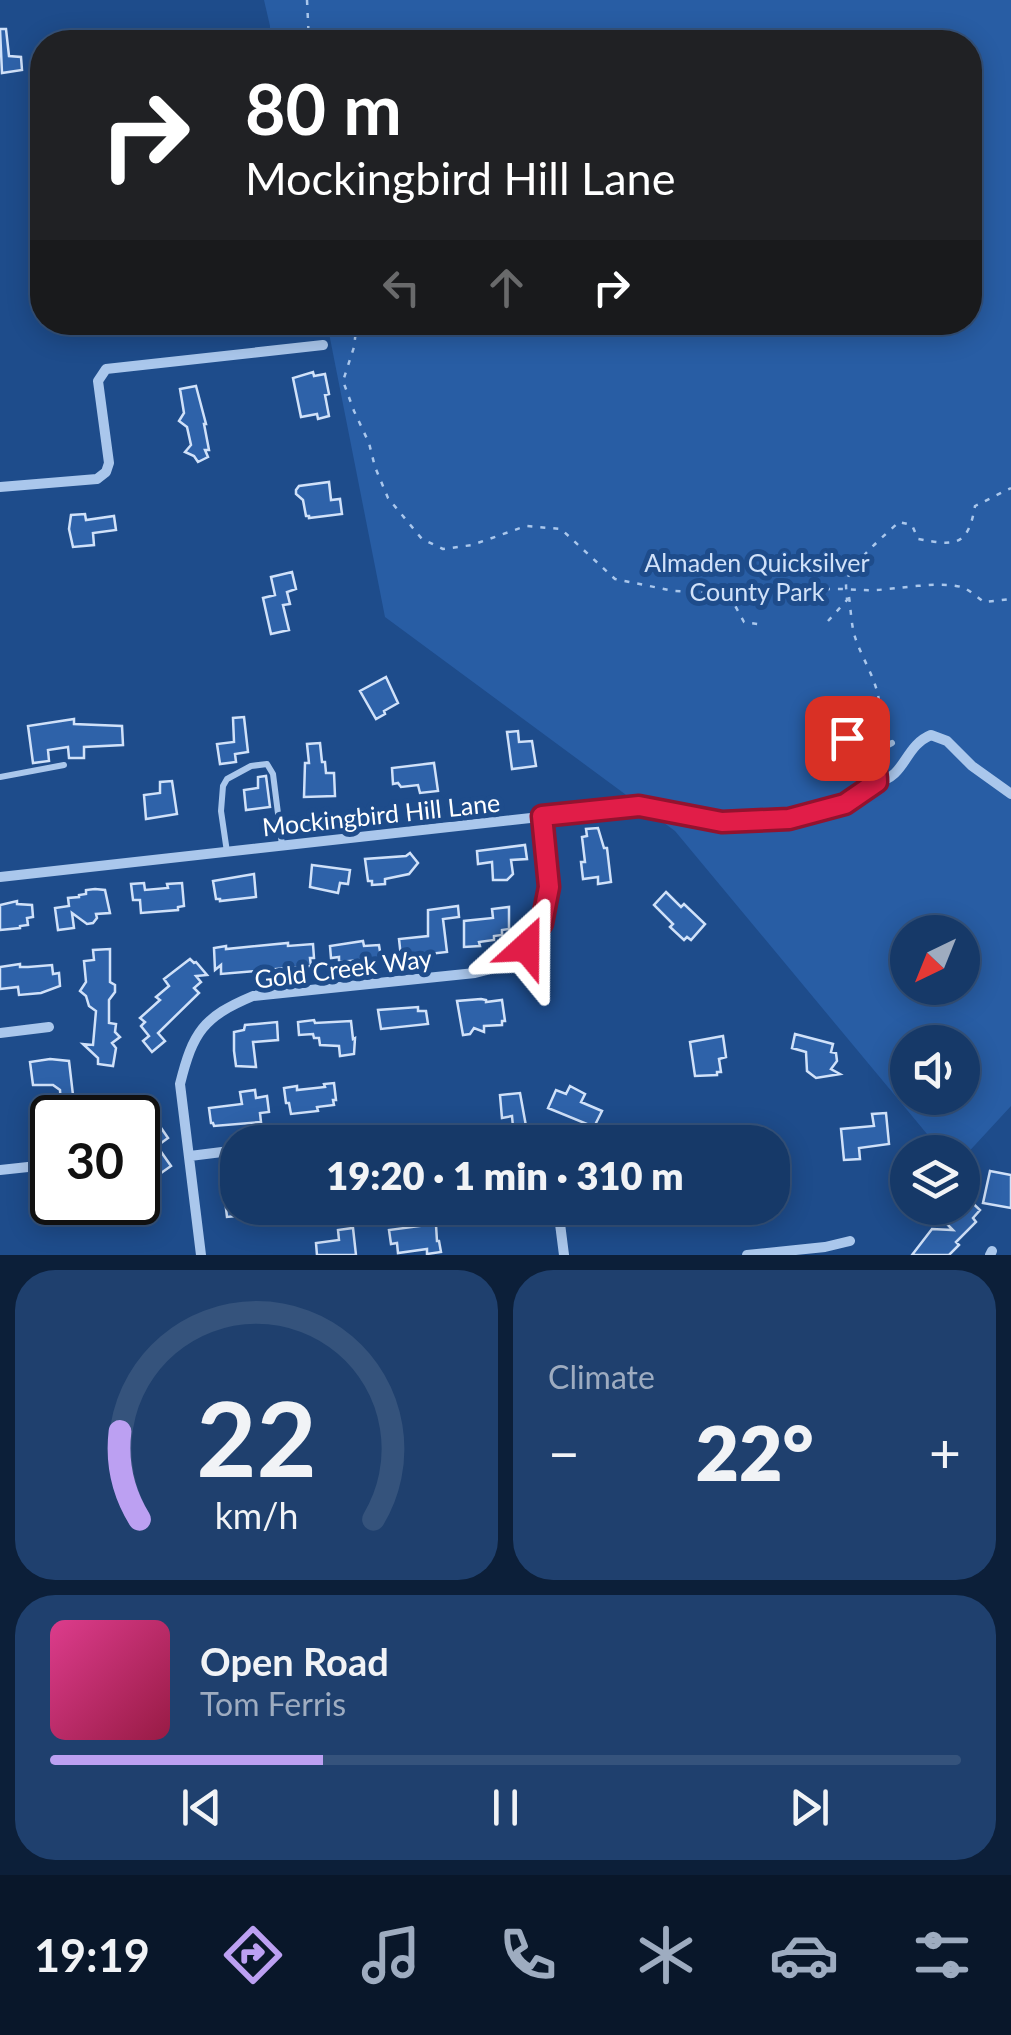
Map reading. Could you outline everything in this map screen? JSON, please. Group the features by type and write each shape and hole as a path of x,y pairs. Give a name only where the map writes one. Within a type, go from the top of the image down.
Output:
{"street":[{"path":"0,487 97,479 106,472 109,463 98,381 106,370 323,346"},
{"path":"829,727 865,749 877,770 877,782"},
{"name":"Mockingbird Hill Lane","path":"0,876 639,806 722,822 789,819 845,804 877,782 892,778 917,744 932,735 947,741 972,766 1011,794"},
{"name":"Gold Creek Way","path":"200,1255 180,1084 187,1056 201,1027 225,1008 252,996 503,966 526,947 542,923 549,887 542,816"},
{"path":"0,1033 49,1027"},
{"path":"190,1156 220,1152"},
{"path":"0,1170 28,1167"},
{"path":"560,1225 564,1255"},
{"path":"746,1255 850,1242"}],"lane":[{"path":"869,755 889,745"},
{"path":"227,852 220,811 223,786 232,775 258,763 267,764 273,774 282,846"},
{"path":"0,777 64,765"}],"path":[{"path":"307,0 308,30"},
{"path":"355,335 343,381 375,467 388,498 422,538 442,549 472,545 526,526 561,529 615,579 674,591 923,586 962,588 984,602 1011,599"},
{"path":"873,723 881,712 875,682 855,638 845,582 898,522 912,524 918,539 948,544 962,537 972,524 975,506 1011,488"},
{"path":"828,621 844,605 848,590"},
{"path":"704,592 732,600 744,622 764,626"},
{"path":"837,707 867,712 889,745"}],"green space":[{"name":"Almaden Quicksilver County Park","path":"264,0 1011,0 1011,1106 980,1140 980,1135 928,1135 911,1115 980,1115 980,1025 890,1025 890,1089 675,831 385,617 329,335 982,335 982,30 270,30"}],"building":[{"path":"0,29 6,29 9,56 21,57 22,70 2,73"},
{"path":"313,372 314,376 325,374 329,394 325,395 329,416 318,419 317,414 301,417 293,378"},
{"path":"196,386 209,450 205,450 208,457 198,462 185,452 191,445 187,427 179,421 184,413 180,389"},
{"path":"329,482 331,500 340,499 342,514 309,518 296,490 299,486"},
{"path":"85,514 86,520 114,516 116,530 93,533 94,545 73,547 71,515"},
{"path":"292,572 296,589 287,592 290,604 283,605 289,630 271,634 263,598 275,595 271,577"},
{"path":"386,677 398,703 376,719 360,691"},
{"path":"244,717 248,752 235,754 236,762 220,764 217,744 234,742 233,718"},
{"path":"74,719 74,724 122,726 123,745 84,747 84,758 69,758 68,747 48,750 49,761 33,763 28,726"},
{"path":"518,731 519,742 532,741 536,766 512,769 507,732"},
{"path":"320,743 326,773 334,773 335,796 304,797 305,763 309,763 307,744"},
{"path":"434,763 438,791 420,793 418,785 393,784 392,768"},
{"path":"266,776 270,807 246,810 244,790 258,788 258,777"},
{"path":"172,781 177,814 146,819 144,795 160,793 160,782"},
{"path":"598,828 607,848 611,882 598,884 598,877 583,879 581,862 585,862 582,837 587,836 586,829"},
{"path":"525,845 527,859 511,860 513,874 507,880 493,880 492,862 478,864 477,851"},
{"path":"410,853 418,863 409,874 385,879 385,884 372,885 368,881 365,859"},
{"path":"312,865 350,870 348,884 340,883 338,893 310,887"},
{"path":"254,874 256,897 216,899 213,881"},
{"path":"144,883 145,890 182,883 184,906 141,913 140,900 133,900 131,884"},
{"path":"95,889 105,890 110,913 96,914 93,923 87,924 72,913 74,928 58,930 55,908 69,906 68,898"},
{"path":"666,892 705,924 691,940 684,940 670,927 673,924 654,905"},
{"path":"17,901 32,905 33,917 27,918 28,925 0,930 0,905"},
{"path":"458,906 459,917 443,919 447,952 401,957 399,939 428,936 428,910"},
{"path":"509,907 509,929 502,930 502,935 494,936 494,940 479,942 480,946 464,947 464,921 493,918 492,909"},
{"path":"363,941 364,946 379,945 381,958 339,962 339,957 331,958 330,946"},
{"path":"313,944 311,966 221,974 221,965 215,970 214,948"},
{"path":"110,949 110,982 115,985 115,992 109,1000 109,1023 116,1024 115,1032 120,1037 112,1043 116,1048 113,1066 98,1064 98,1058 83,1044 93,1045 96,1011 80,991 86,982 84,961 94,960 93,950"},
{"path":"190,959 207,975 196,976 201,982 194,988 199,993 158,1033 165,1041 152,1052 143,1041 149,1036 140,1018 169,986 164,979"},
{"path":"52,965 53,974 59,973 60,986 19,995 18,987 0,989 0,967"},
{"path":"502,1000 505,1021 502,1025 484,1026 484,1032 474,1028 463,1035 457,1001"},
{"path":"418,1007 418,1011 426,1011 428,1024 381,1029 378,1010"},
{"path":"351,1021 354,1054 340,1056 339,1046 320,1045 313,1034 299,1035 298,1022"},
{"path":"277,1022 278,1040 253,1042 256,1067 236,1066 234,1032 244,1030 245,1025"},
{"path":"795,1034 833,1044 831,1052 836,1053 837,1061 831,1069 840,1074 816,1078 807,1071 806,1052 792,1048"},
{"path":"723,1036 726,1057 719,1059 721,1072 695,1076 690,1042"},
{"path":"69,1061 73,1095 60,1095 53,1085 33,1085 30,1062"},
{"path":"334,1083 334,1105 291,1114 284,1088 297,1086 297,1090"},
{"path":"570,1086 585,1094 581,1102 602,1111 595,1125 548,1108 556,1090 566,1094"},
{"path":"255,1090 256,1098 267,1096 269,1112 260,1113 261,1122 214,1126 209,1108 242,1104 240,1092"},
{"path":"520,1093 526,1125 513,1125 512,1116 502,1118 500,1095"},
{"path":"886,1113 889,1144 859,1148 860,1159 844,1160 841,1129 874,1126 872,1114"},
{"path":"160,1126 168,1138 160,1144"},
{"path":"160,1150 171,1166 160,1174"},
{"path":"990,1171 1011,1175 1011,1208 983,1203"},
{"path":"436,1225 441,1252 427,1254 427,1249 398,1253 397,1243 391,1244 389,1230"},
{"path":"948,1225 973,1225 949,1255 912,1255 932,1229 953,1230"},
{"path":"353,1228 356,1255 317,1255 316,1243 339,1240 338,1230"}],"route":[{"path":"526,947 542,923 549,887 542,816 639,806 722,822 789,819 817,812 845,804 877,782 877,770 865,749 847,738"}]}
